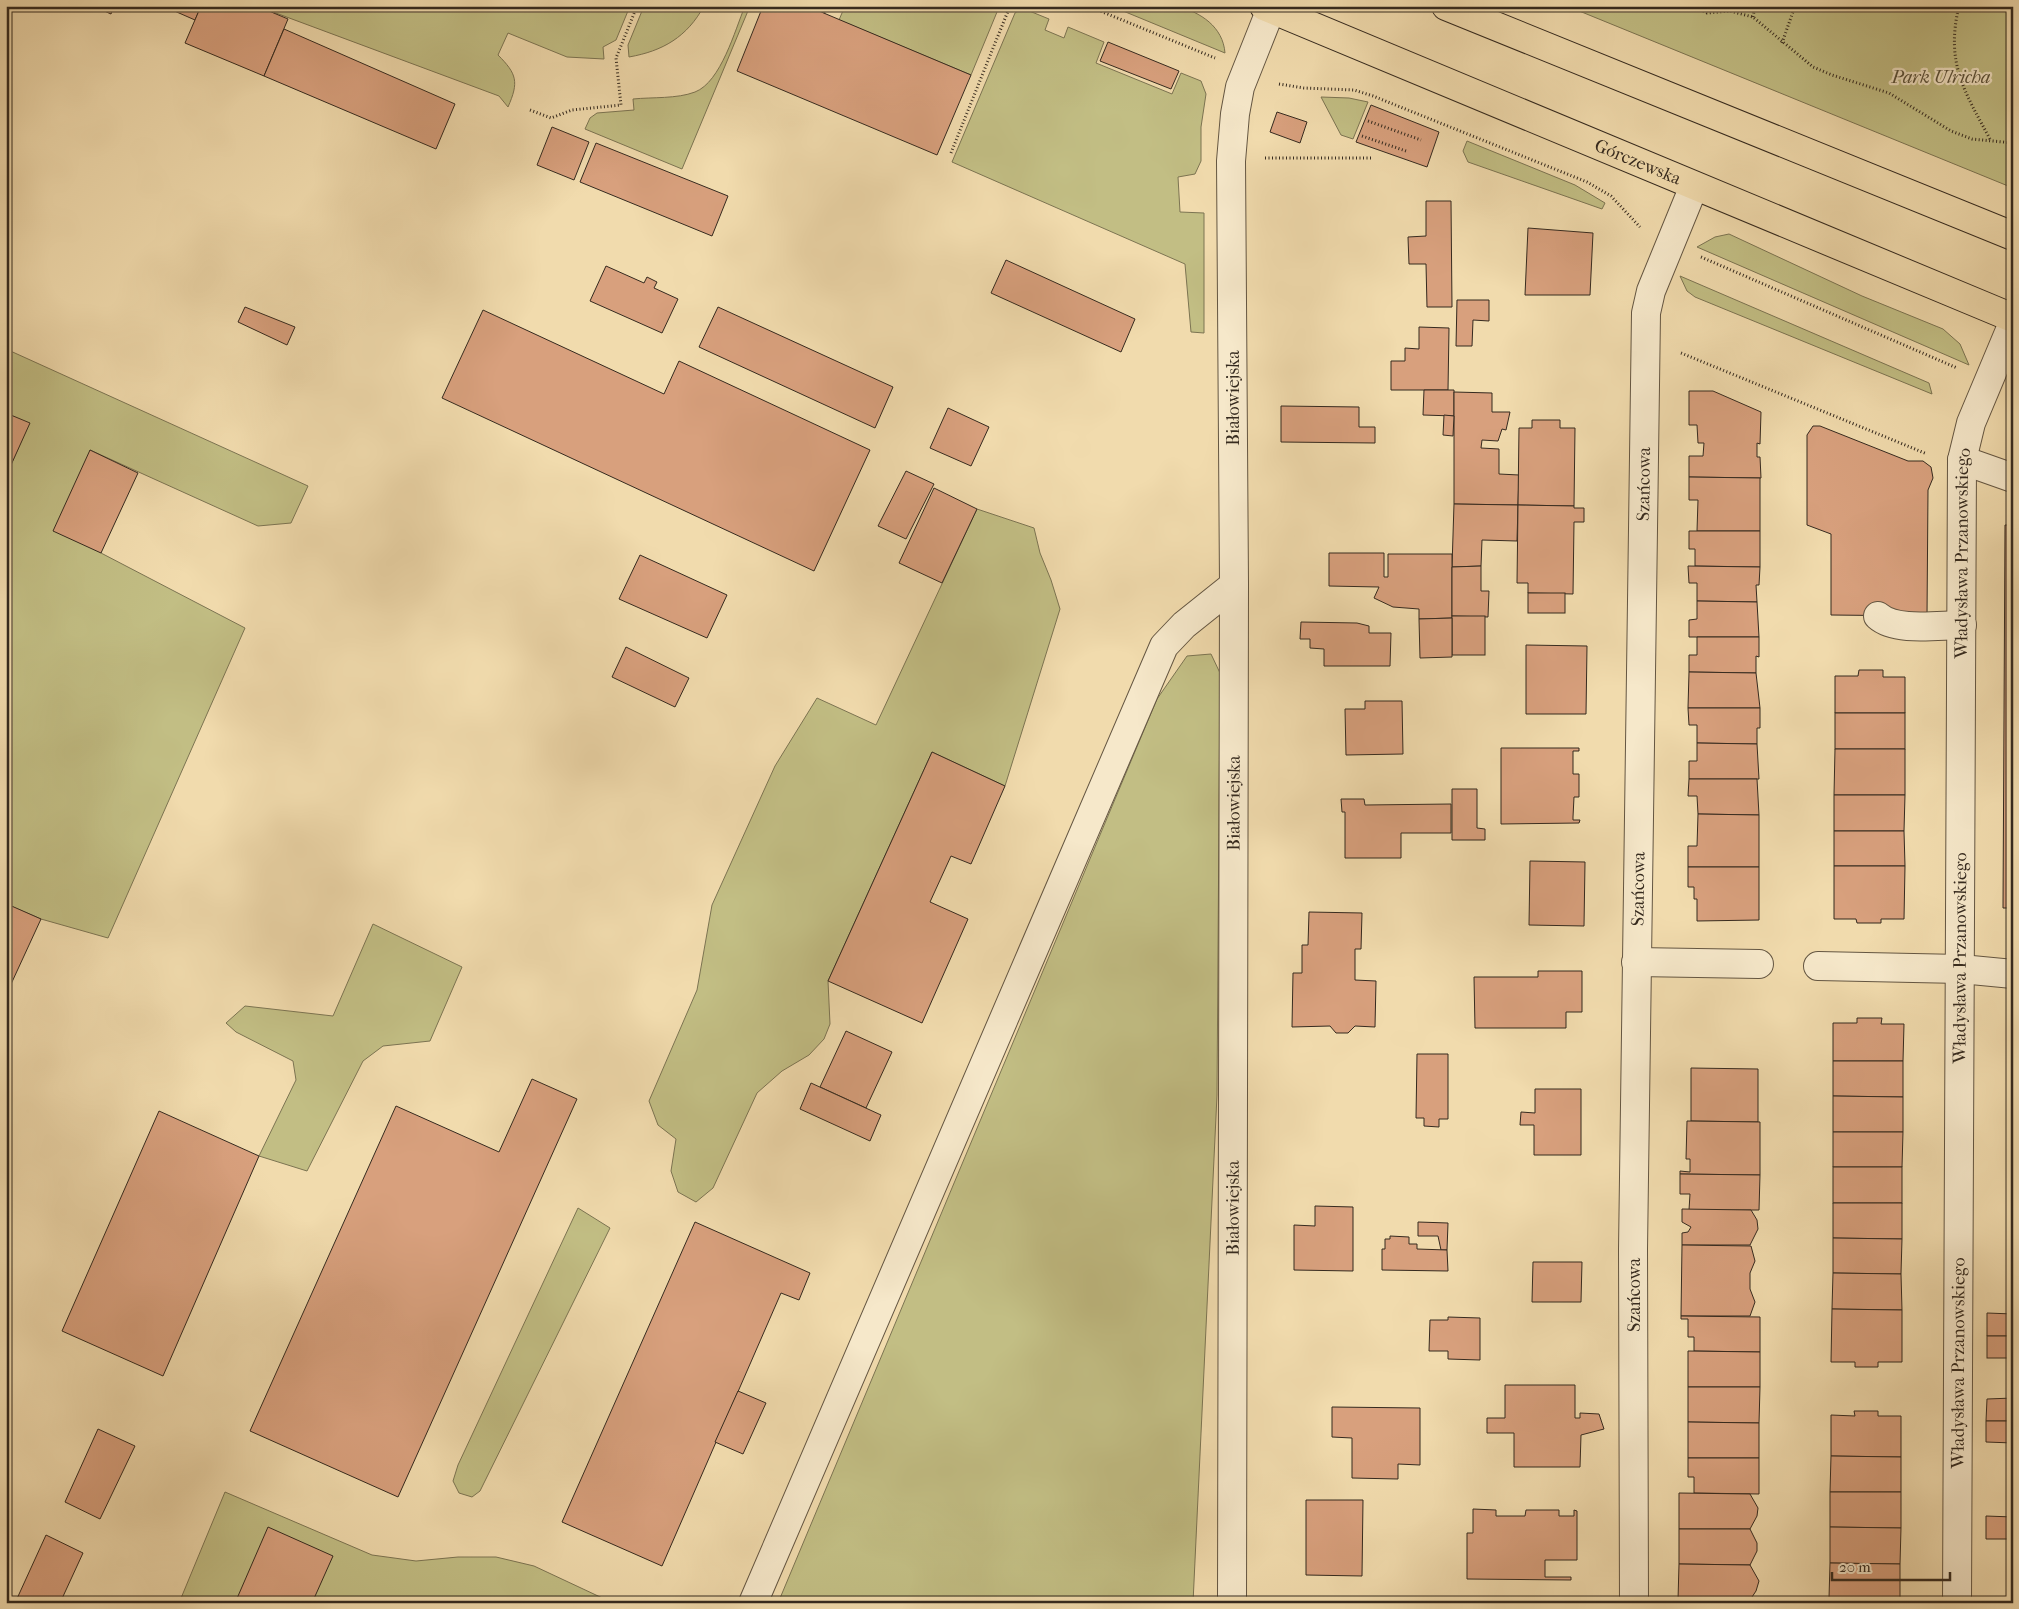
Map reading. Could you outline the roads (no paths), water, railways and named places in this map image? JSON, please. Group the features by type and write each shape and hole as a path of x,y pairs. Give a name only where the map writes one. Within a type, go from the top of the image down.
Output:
{"main road":[{"path":"1446,6 2013,236"},
{"name":"Górczewska","path":"1267,8 2013,318"}],"street":[{"name":"Białowiejska","path":"1232,1603 1234,586 1231,161 1235,114 1240,87 1267,8"},
{"name":"Szańcowa","path":"1634,1603 1636,962 1646,313 1651,291 1694,186"},
{"name":"Władysława Przanowskiego","path":"1957,1603 1962,460 1971,423 2013,323"},
{"path":"1962,460 2013,478"},
{"path":"753,1603 1164,646 1184,625 1234,586"},
{"path":"1878,616 1884,622 1899,625 1962,625"},
{"path":"1636,962 1759,964"},
{"path":"1818,966 1961,968 2013,974"}],"park label":[{"name":"Park Ulricha","path":"1941,77"}]}
